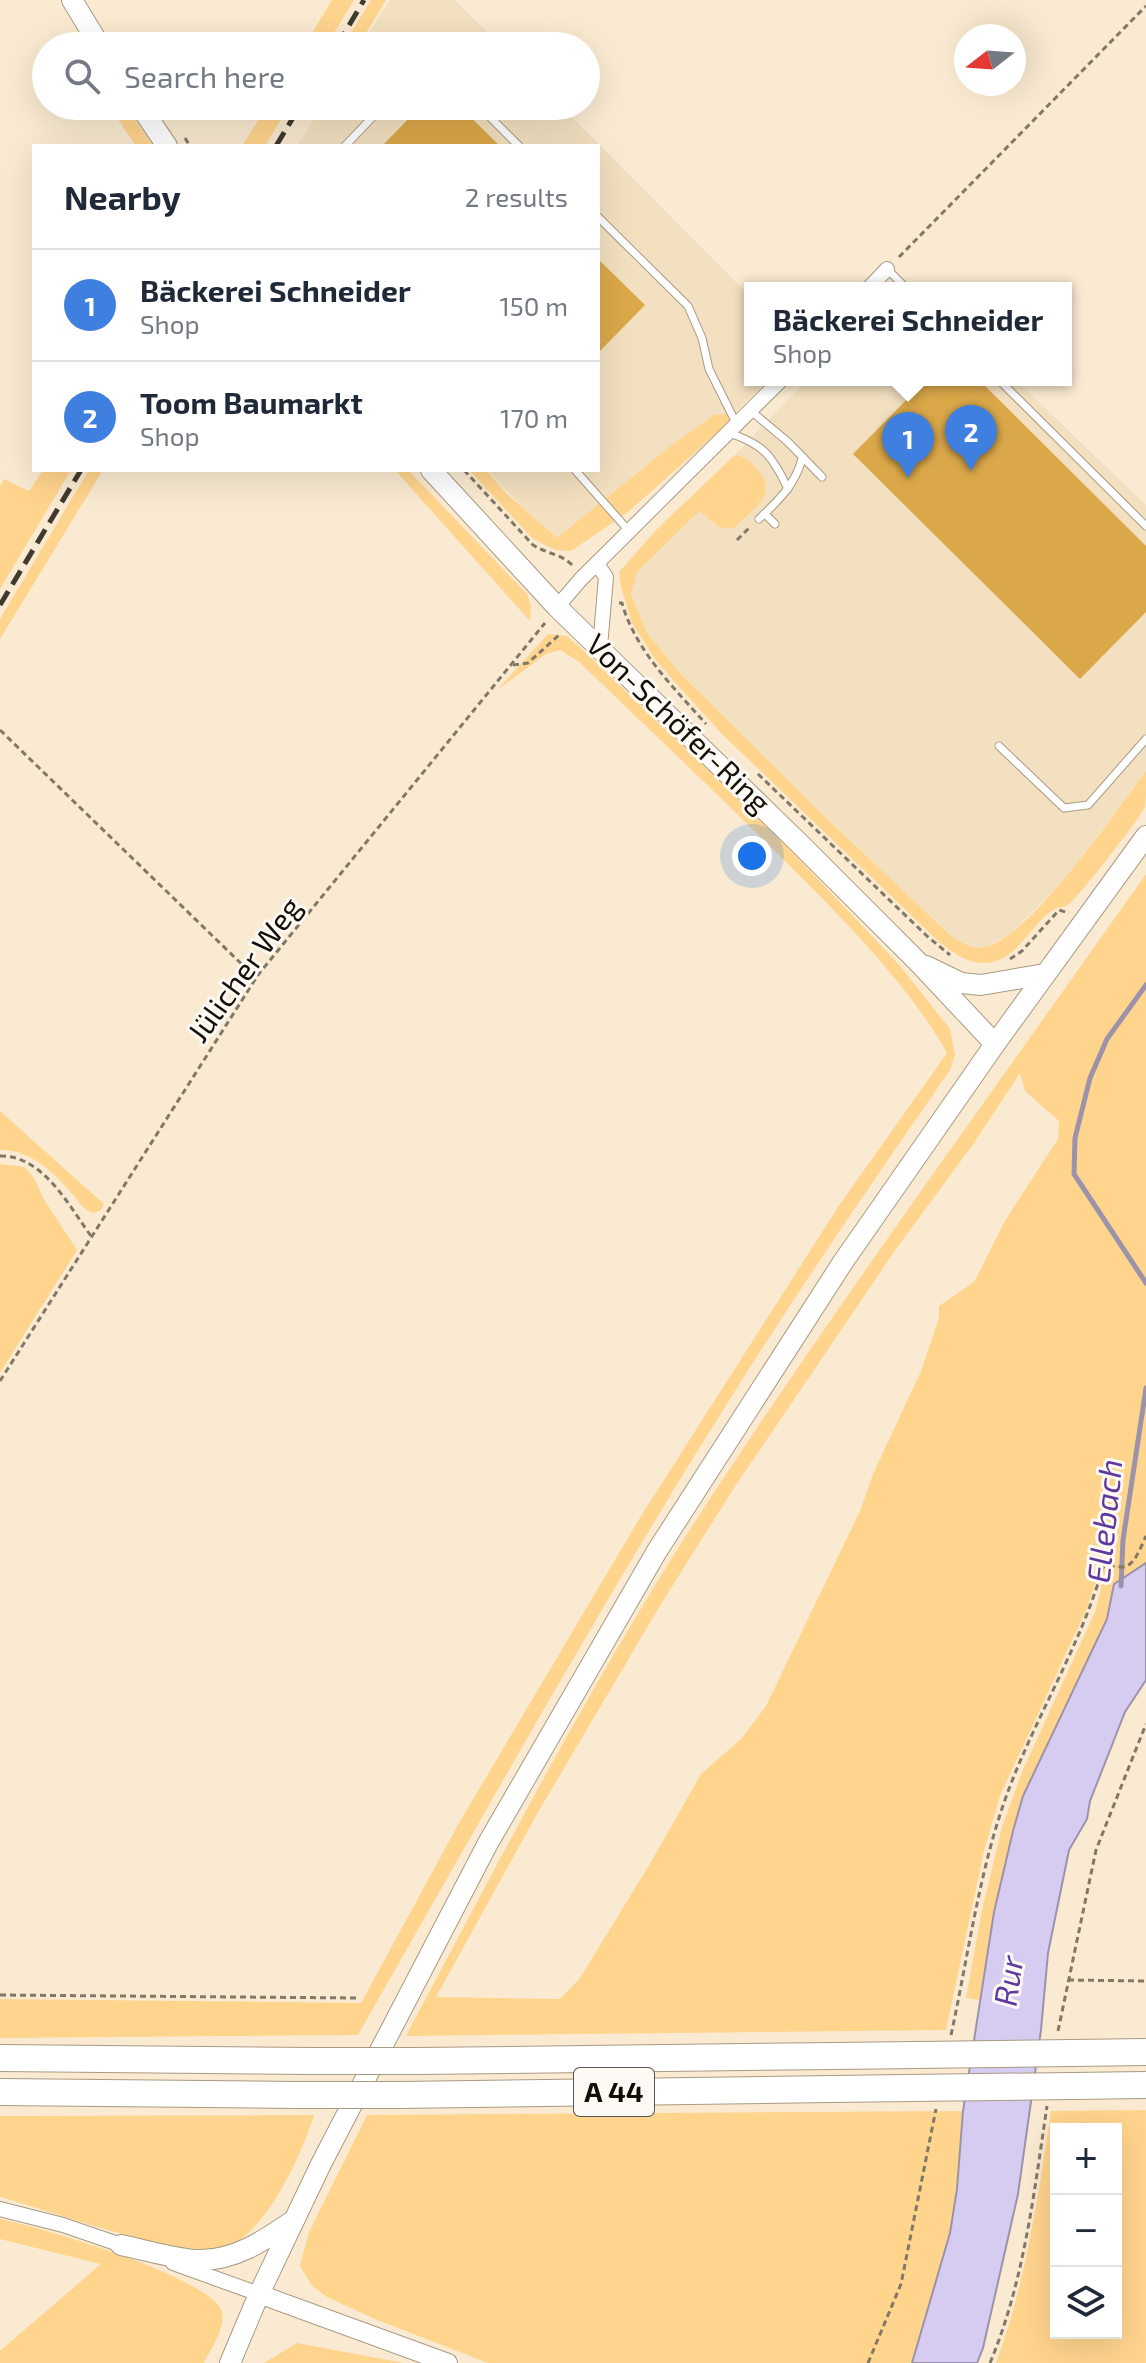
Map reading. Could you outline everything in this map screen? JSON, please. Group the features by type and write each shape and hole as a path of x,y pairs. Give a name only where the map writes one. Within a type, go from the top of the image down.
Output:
{"highway":[{"name":"A 44","path":"0,2058 417,2061 1146,2052"},
{"name":"A 44","path":"0,2092 398,2095 1146,2085"}],"main road":[{"path":"72,0 91,32"},
{"path":"149,120 166,144"},
{"name":"Von-Schöfer-Ring","path":"433,472 564,614 917,961 995,1044"},
{"path":"230,2363 321,2164 488,1843 657,1551 843,1262 995,1044 1146,836"},
{"path":"917,961 961,983 1005,982 1045,974"},
{"path":"121,2245 196,2260 219,2258 237,2254 294,2220"}],"street":[{"path":"875,282 887,269"},
{"path":"564,614 581,579 775,386"},
{"path":"597,564 606,577 600,647"},
{"path":"0,2209 63,2225 448,2363"}],"lane":[{"path":"347,144 370,120"},
{"path":"493,120 517,144"},
{"path":"600,219 688,306 733,429 752,440 780,468 788,489"},
{"path":"887,269 900,282"},
{"path":"1005,386 1146,526"},
{"path":"751,411 788,442 822,477"},
{"path":"775,524 762,516 798,476 802,459"},
{"path":"577,472 629,532"},
{"path":"999,746 1064,808 1088,805 1146,739"}],"path":[{"path":"887,269 1146,6"},
{"path":"466,472 533,545 546,553 564,557 581,579"},
{"path":"737,540 762,516"},
{"path":"604,602 622,603 641,645 710,728"},
{"path":"510,665 528,663 547,648 564,614"},
{"name":"Jülicher Weg","path":"0,1381 256,978 510,665 564,614"},
{"path":"0,730 256,978"},
{"path":"756,772 928,937 959,961"},
{"path":"1000,963 1022,951 1059,910 1082,923"},
{"path":"0,1156 14,1156 53,1183 91,1236"},
{"path":"948,2048 992,1840 1006,1795 1085,1621 1103,1567 1126,1567 1131,1564 1146,1536"},
{"path":"1068,1980 1146,1981"},
{"path":"0,1995 358,1998"},
{"path":"868,2363 901,2284 936,2109"}],"shaded area":[{"path":"332,0 354,0 335,32 313,32"},
{"path":"371,0 386,0 367,32 352,32"},
{"path":"390,0 455,0 487,32 370,32"},
{"path":"118,120 135,120 152,144 135,144"},
{"path":"258,120 281,120 266,144 243,144"},
{"path":"314,120 575,120 599,144 298,144"},
{"path":"600,145 744,290 744,386 762,386 722,426 582,525 552,540 490,472 600,472"},
{"path":"801,386 1022,386 1146,505 1146,771 1066,878 1009,935 983,948 967,945 950,935 678,671 647,633 631,594 637,572 699,510 719,527 743,456 735,455"},
{"path":"714,415 735,417 627,513 571,551 555,550 532,538 471,472 488,472 507,494 557,538 673,444"},
{"path":"735,455 747,459 756,468 766,485 765,493 755,508 733,529 719,527 699,511 637,572 631,594 647,633 678,671 950,935 979,948 1003,939 1024,922 1071,871 1146,771 1145,807 1122,841 1075,899 1045,917 1015,949 998,961 973,962 938,941 722,734 655,659 632,623 619,572 657,529"},
{"path":"42,472 70,472 0,589 0,486 4,479 29,491"},
{"path":"88,472 102,472 0,639 0,619"},
{"path":"397,472 410,472 527,594 531,606 530,621"},
{"path":"548,634 567,636 586,653 781,840 901,967 950,1029 955,1055 950,1070 803,1286 671,1494 358,2035 0,2038 0,1999 361,2003 459,1823 641,1516 838,1207 947,1053 913,1001 848,926 756,832 578,661 560,650 546,654 497,690"},
{"path":"1146,874 1146,1563 1114,1584 1107,1619 1023,1796 994,1912 980,2000 966,1998 982,1910 1002,1827 1022,1772 1095,1612 1103,1580 1097,1578 1087,1608 1000,1796 984,1851 946,2030 406,2036 553,1761 671,1559 819,1337","holes":["1020,1073 1025,1091 1059,1121 1058,1139 1006,1219 974,1282 939,1306 939,1318 921,1371 873,1474 860,1511 766,1706 741,1739 701,1774 580,1978 560,1999 436,1997 537,1814 661,1604 734,1488"]},
{"path":"0,1111 104,1204 101,1210 94,1213 85,1209 60,1180 32,1158 22,1153 0,1150"},
{"path":"0,1164 24,1167 34,1178 43,1198 77,1250 0,1373"},
{"path":"1146,2110 1146,2363 996,2363 1015,2302 1036,2207 1051,2111"},
{"path":"963,2111 950,2233 912,2363 488,2363 327,2297 312,2286 300,2266 309,2232 367,2115"},
{"path":"314,2115 292,2169 270,2207 244,2237 230,2246 211,2250 152,2242 0,2197 0,2116"},
{"path":"0,2219 122,2255 189,2284 212,2299 223,2318 204,2363 0,2363 0,2351 101,2264 0,2239"},
{"path":"297,2343 404,2363 264,2363"}],"water":[{"name":"Rur","path":"1146,1563 1146,1680 1125,1712 1090,1801 1087,1819 1069,1850 1048,1953 1041,2030 1018,2194 983,2348 977,2363 912,2363 950,2233 963,2111 994,1912 1023,1796 1107,1619 1114,1584"}],"building":[{"path":"407,120 473,120 498,144 384,144"},
{"path":"600,261 645,305 600,351"},
{"path":"920,386 985,386 1146,546 1146,612 1080,679 853,454"}],"waterway":[{"name":"Ellebach","path":"1146,985 1107,1039 1090,1078 1075,1138 1074,1174 1146,1283"},
{"name":"Ellebach","path":"1121,1586 1123,1540 1146,1388"}],"railway":[{"path":"345,32 364,0"},
{"path":"277,144 292,120"},
{"path":"0,605 80,472"}],"place":[{"name":"Toom Baumarkt","path":"971,471"},
{"name":"Bäckerei Schneider","path":"908,478"}]}
